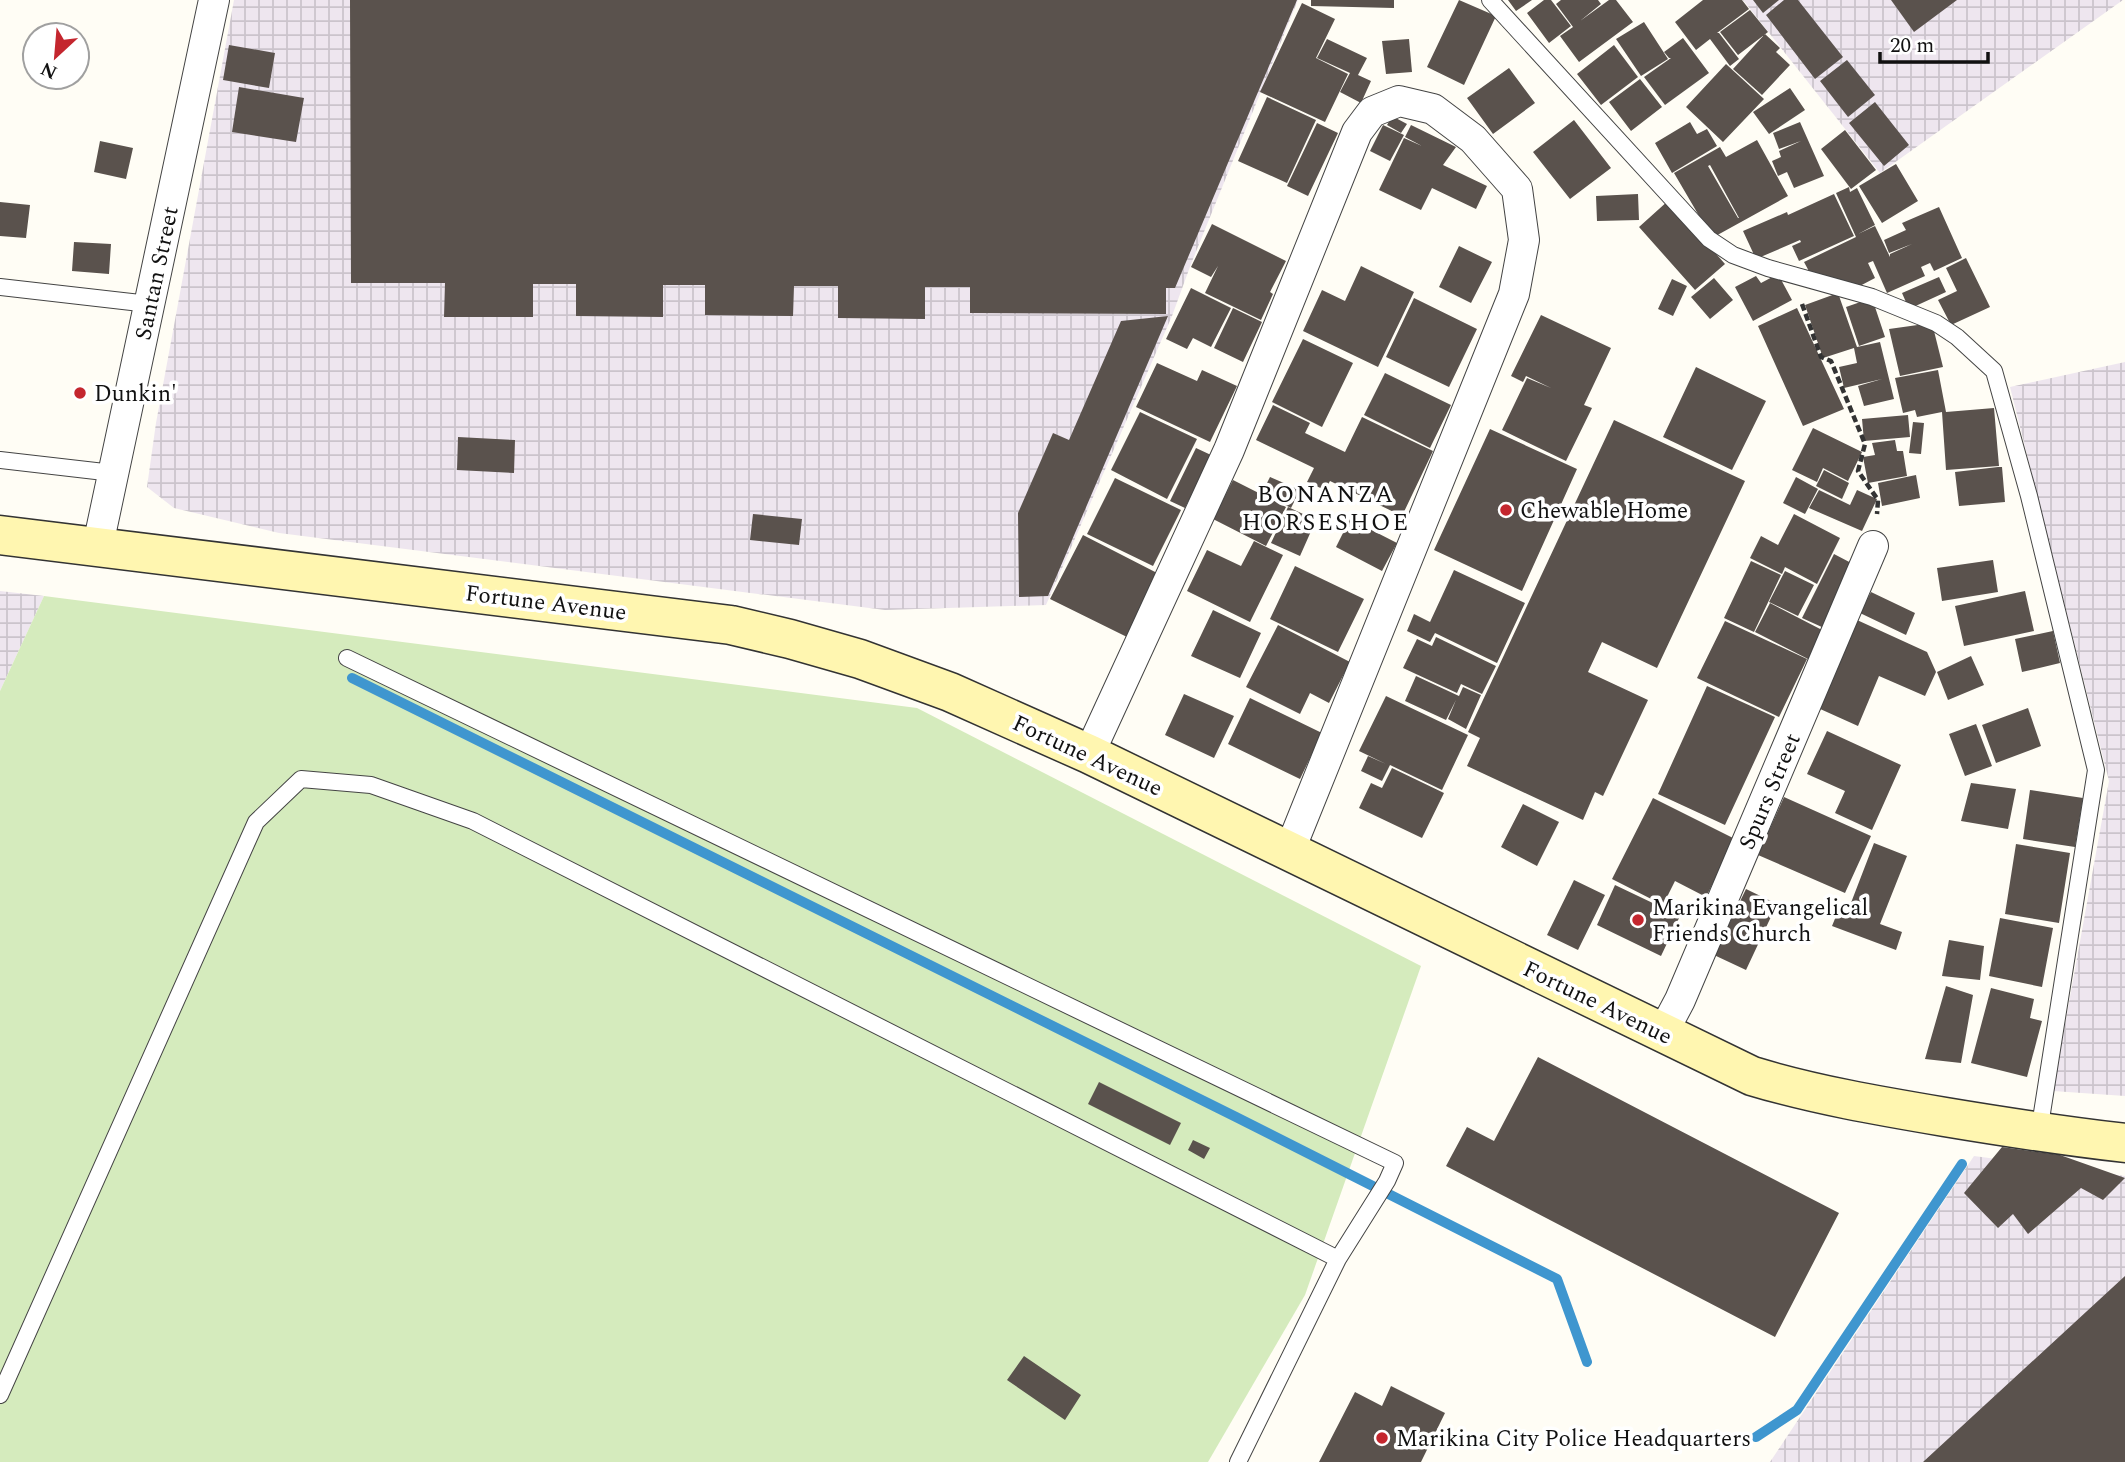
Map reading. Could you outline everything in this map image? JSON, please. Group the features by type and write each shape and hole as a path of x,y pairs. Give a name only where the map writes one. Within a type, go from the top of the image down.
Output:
{"main road":[{"name":"Fortune Avenue","path":"0,535 731,625 860,659 950,692 1089,754 1752,1076 1794,1089 1853,1102 2125,1143"}],"street":[{"name":"Santan Street","path":"97,545 214,0"},
{"path":"1089,754 1228,450 1357,132 1372,112 1399,101 1433,109 1473,139 1517,189 1524,240 1514,295 1289,852"},
{"name":"Spurs Street","path":"1662,1034 1680,1000 1873,546"}],"lane":[{"path":"1490,0 1709,239 1733,255 1872,297 1936,323 1957,337 1994,371 2019,458 2096,770 2039,1132"},
{"path":"0,287 149,304"},
{"path":"0,460 113,472"},
{"path":"347,658 1395,1163 1387,1181 1338,1259 1238,1462"},
{"path":"0,1395 257,822 301,779 371,785 473,821 1338,1259"}],"path":[{"path":"1794,275 1821,357 1830,361 1864,444 1858,471 1878,500 1873,546"}],"shaded area":[{"path":"234,0 1298,0 1172,316 1046,605 885,610 279,533 174,508 147,487 156,423"},
{"path":"1743,0 2123,0 1880,173"},
{"path":"2125,362 2125,1096 2053,1091 2109,781 2010,387"},
{"path":"0,591 44,596 0,691"},
{"path":"1974,1156 2125,1176 2125,1462 1770,1462"}],"green space":[{"path":"44,596 917,708 1421,966 1305,1295 1208,1462 0,1462 0,691"}],"building":[{"path":"350,0 1297,0 1175,288 1166,288 1166,314 970,313 970,287 925,287 925,319 838,318 838,286 794,286 793,316 705,315 705,285 663,285 663,317 576,316 576,284 533,284 533,317 444,317 445,283 351,283"},
{"path":"1311,0 1394,0 1394,8 1311,6"},
{"path":"1459,0 1496,16 1464,85 1427,67"},
{"path":"1508,0 1532,0 1516,11"},
{"path":"1544,0 1551,0 1571,26 1549,43 1527,13"},
{"path":"1561,0 1598,0 1601,4 1580,21 1609,0 1616,0 1633,22 1579,62 1560,36 1573,27 1556,4"},
{"path":"1703,0 1742,0 1749,9 1717,33 1739,59 1730,66 1710,39 1696,50 1675,22"},
{"path":"1753,0 1779,0 1763,13"},
{"path":"1784,0 1798,0 1843,57 1815,79 1766,15"},
{"path":"1891,0 1957,0 1914,32"},
{"path":"1302,3 1335,19 1316,58 1348,74 1325,122 1260,92"},
{"path":"1750,10 1768,32 1738,55 1720,32"},
{"path":"1644,22 1668,59 1641,76 1616,39"},
{"path":"1765,34 1780,48 1776,52 1790,65 1762,95 1733,69"},
{"path":"1683,38 1709,73 1665,105 1644,77 1671,58 1664,52"},
{"path":"1327,39 1367,58 1358,75 1371,81 1361,103 1340,92 1350,73 1317,58"},
{"path":"1409,39 1412,72 1386,74 1382,41"},
{"path":"229,45 275,53 269,88 223,80"},
{"path":"1614,45 1638,77 1601,105 1577,74"},
{"path":"1847,60 1875,95 1848,117 1820,81"},
{"path":"1726,64 1764,99 1723,142 1686,107"},
{"path":"1509,68 1535,103 1493,134 1467,98"},
{"path":"1640,79 1662,107 1631,131 1609,102"},
{"path":"239,87 304,98 296,142 232,132"},
{"path":"1790,88 1805,110 1769,134 1753,112"},
{"path":"1267,97 1316,120 1287,183 1238,161"},
{"path":"1875,102 1909,145 1884,166 1849,123"},
{"path":"1392,116 1407,124 1401,133 1387,125"},
{"path":"1574,120 1611,168 1570,199 1533,152"},
{"path":"1690,122 1697,134 1707,129 1717,146 1672,173 1655,143"},
{"path":"1800,122 1824,176 1794,188 1787,172 1778,176 1772,161 1781,157 1779,151 1801,141 1779,149 1773,133"},
{"path":"1317,123 1338,133 1308,196 1287,186"},
{"path":"1383,125 1404,135 1390,161 1370,151"},
{"path":"1411,125 1456,147 1443,165 1487,186 1476,209 1432,188 1421,210 1379,190 1404,138 1422,146 1405,137"},
{"path":"1845,130 1876,170 1851,189 1821,149"},
{"path":"1757,140 1788,196 1712,238 1674,173 1720,147 1726,157","holes":["1710,165 1738,218 1708,166"]},
{"path":"100,141 133,148 126,179 94,172"},
{"path":"1896,164 1918,201 1882,223 1859,186"},
{"path":"1849,187 1850,192 1857,188 1875,225 1858,234 1875,226 1890,257 1890,254 1912,244 1889,253 1884,240 1906,230 1902,223 1939,207 1962,258 1934,271 1930,263 1921,267 1925,276 1887,293 1873,261 1868,263 1875,278 1856,288 1811,275 1804,262 1856,237 1836,193"},
{"path":"1638,194 1639,220 1597,221 1596,196"},
{"path":"1834,194 1854,236 1799,261 1792,246 1801,242 1800,240 1756,259 1743,231 1787,212 1788,215"},
{"path":"1669,200 1725,264 1695,290 1639,227"},
{"path":"0,202 30,205 26,238 0,236"},
{"path":"1212,224 1286,261 1270,292 1273,294 1261,320 1205,293 1218,266 1211,277 1191,267"},
{"path":"74,242 111,244 109,274 72,271"},
{"path":"1459,246 1492,262 1471,303 1439,287"},
{"path":"1966,258 1990,307 1951,325 1938,300 1957,291 1946,268"},
{"path":"1361,266 1414,292 1378,367 1303,331 1322,290 1345,301"},
{"path":"1778,274 1792,300 1753,321 1735,287 1756,276 1761,283"},
{"path":"1939,277 1946,292 1909,309 1902,293"},
{"path":"1714,278 1733,300 1710,319 1691,297"},
{"path":"1672,279 1687,286 1673,316 1658,309"},
{"path":"1191,288 1231,308 1211,347 1193,338 1187,349 1166,339"},
{"path":"1838,293 1857,347 1880,342 1894,399 1864,406 1858,386 1882,379 1844,388 1839,367 1857,363 1854,348 1823,358 1805,305"},
{"path":"1414,298 1477,329 1449,387 1386,357"},
{"path":"1872,298 1885,337 1859,346 1846,307"},
{"path":"1233,308 1262,322 1243,362 1214,348"},
{"path":"1797,308 1844,409 1803,426 1758,326"},
{"path":"1541,315 1611,348 1584,405 1592,408 1566,461 1502,430 1527,378 1551,388 1526,376 1523,382 1511,376"},
{"path":"1168,316 1048,596 1019,597 1018,513 1053,433 1069,440 1121,321"},
{"path":"1932,323 1943,367 1900,376 1889,329"},
{"path":"1303,339 1353,363 1322,427 1272,402"},
{"path":"1157,363 1197,381 1202,370 1237,386 1210,442 1136,407"},
{"path":"1696,367 1766,401 1732,470 1663,437"},
{"path":"1938,370 1946,412 1994,408 1999,466 1946,470 1942,412 1917,417 1915,410 1903,413 1895,378"},
{"path":"1385,373 1451,405 1430,448 1364,415"},
{"path":"1273,405 1310,423 1305,433 1345,452 1362,417 1433,451 1402,516 1330,481 1325,490 1307,482 1314,468 1256,440"},
{"path":"1140,412 1197,439 1167,499 1111,470"},
{"path":"1908,415 1910,437 1864,441 1862,419"},
{"path":"1614,420 1745,481 1657,668 1602,642 1588,672 1648,700 1603,796 1595,792 1583,820 1467,766 1480,738 1468,732"},
{"path":"1913,422 1924,423 1921,454 1909,453"},
{"path":"1813,428 1862,452 1848,481 1823,468 1817,482 1792,470"},
{"name":"Chewable Home","path":"1490,429 1577,469 1522,591 1434,550"},
{"path":"458,437 515,440 514,473 457,470"},
{"path":"1895,440 1897,451 1903,451 1907,476 1868,483 1863,457 1875,455 1872,443"},
{"path":"1196,448 1211,455 1185,508 1170,501"},
{"path":"2002,467 2005,502 1959,506 1955,472"},
{"path":"1824,470 1849,483 1842,499 1816,486"},
{"path":"1916,475 1920,498 1882,506 1878,483"},
{"path":"1270,477 1300,490 1291,508 1262,493"},
{"path":"1796,477 1818,489 1805,514 1783,503"},
{"path":"1115,478 1181,510 1153,566 1087,534"},
{"path":"1233,480 1286,507 1266,546 1213,519"},
{"path":"1819,490 1850,505 1857,490 1877,499 1862,531 1809,508"},
{"path":"1288,507 1316,520 1300,556 1271,543"},
{"path":"753,514 802,519 799,545 750,540"},
{"path":"1794,514 1840,538 1817,584 1785,567 1782,574 1750,558 1761,536 1778,545"},
{"path":"1350,519 1397,543 1382,571 1336,547"},
{"path":"1083,535 1159,574 1127,637 1050,599"},
{"path":"1254,541 1283,555 1250,622 1187,591 1207,550 1241,566"},
{"path":"1834,554 1855,565 1824,628 1802,618"},
{"path":"1993,560 1998,592 1942,601 1937,568"},
{"path":"1751,561 1781,575 1754,632 1724,618"},
{"path":"1295,566 1364,599 1338,652 1270,619"},
{"path":"1454,570 1525,603 1497,663 1435,633 1430,642 1407,631 1414,614 1430,622"},
{"path":"1785,571 1814,585 1798,616 1769,602"},
{"path":"2025,591 2034,631 1964,646 1955,606"},
{"path":"1871,592 1915,613 1906,635 1860,613"},
{"path":"1770,603 1824,631 1810,660 1755,632"},
{"path":"1213,610 1261,633 1240,678 1191,656"},
{"path":"1857,620 1927,652 1936,672 1925,696 1879,676 1858,726 1818,708"},
{"path":"1725,621 1807,659 1779,717 1697,678"},
{"path":"1278,625 1350,662 1329,703 1310,693 1300,714 1246,687"},
{"path":"2053,631 2060,663 2022,672 2015,639"},
{"path":"1436,637 1496,666 1482,694 1461,684 1457,693 1403,668 1417,639 1432,646"},
{"path":"1971,656 1984,685 1948,700 1937,672"},
{"path":"1416,676 1459,696 1463,687 1481,695 1466,729 1448,719 1456,700 1446,720 1405,701"},
{"path":"1707,686 1775,717 1725,825 1658,794"},
{"path":"1184,694 1234,716 1214,758 1165,735"},
{"path":"1386,696 1468,735 1442,790 1390,765 1382,781 1361,771 1368,756 1386,764 1359,751"},
{"path":"1250,698 1322,733 1300,779 1228,744"},
{"path":"2028,708 2041,746 1996,763 1982,725"},
{"path":"1976,724 1992,766 1965,776 1949,734"},
{"path":"1827,731 1901,765 1872,830 1835,813 1845,791 1807,774"},
{"path":"1392,768 1444,793 1422,838 1359,808 1371,783 1382,788"},
{"path":"1971,783 2016,789 2008,829 1961,821"},
{"path":"2030,790 2083,798 2075,847 2023,839"},
{"path":"1784,797 1871,836 1845,893 1758,855"},
{"path":"1653,798 1735,839 1706,897 1675,881 1663,905 1612,879"},
{"path":"1523,804 1559,822 1537,866 1501,847"},
{"path":"1874,843 1907,856 1880,924 1902,932 1896,950 1832,926 1841,904 1849,908"},
{"path":"2016,844 2070,853 2059,923 2005,914"},
{"path":"1574,880 1605,895 1578,950 1547,935"},
{"name":"Marikina Evangelical Friends Church","path":"1615,885 1680,916 1661,956 1597,925"},
{"path":"1746,889 1777,904 1746,970 1714,955"},
{"path":"2000,918 2053,928 2042,987 1989,976"},
{"path":"1949,940 1984,946 1980,980 1942,976"},
{"path":"1946,986 1973,995 1961,1063 1925,1059"},
{"path":"1991,988 2034,999 2030,1018 2042,1021 2027,1077 1971,1063"},
{"path":"1538,1057 1839,1213 1775,1337 1446,1166 1467,1127 1494,1141"},
{"path":"1099,1082 1181,1123 1170,1145 1088,1104"},
{"path":"1193,1140 1210,1148 1204,1159 1188,1150"},
{"path":"2002,1147 2060,1155 2125,1178 2103,1200 2081,1188 2028,1234 2013,1214 1998,1228 1964,1193"},
{"path":"2125,1276 2125,1462 1923,1462"},
{"path":"1024,1356 1081,1395 1065,1420 1007,1380"},
{"name":"Marikina City Police Headquarters","path":"1391,1386 1445,1413 1421,1462 1319,1462 1355,1392 1382,1406"}],"waterway":[{"path":"352,678 1557,1279 1587,1362"},
{"path":"1756,1437 1797,1410 1962,1164"}],"place":[{"name":"Dunkin'","path":"80,393"},
{"name":"Chewable Home","path":"1506,510"},
{"name":"Marikina Evangelical Friends Church","path":"1638,920"},
{"name":"Marikina City Police Headquarters","path":"1382,1438"}],"district":[{"name":"BONANZA HORSESHOE","path":"1326,508"}]}
